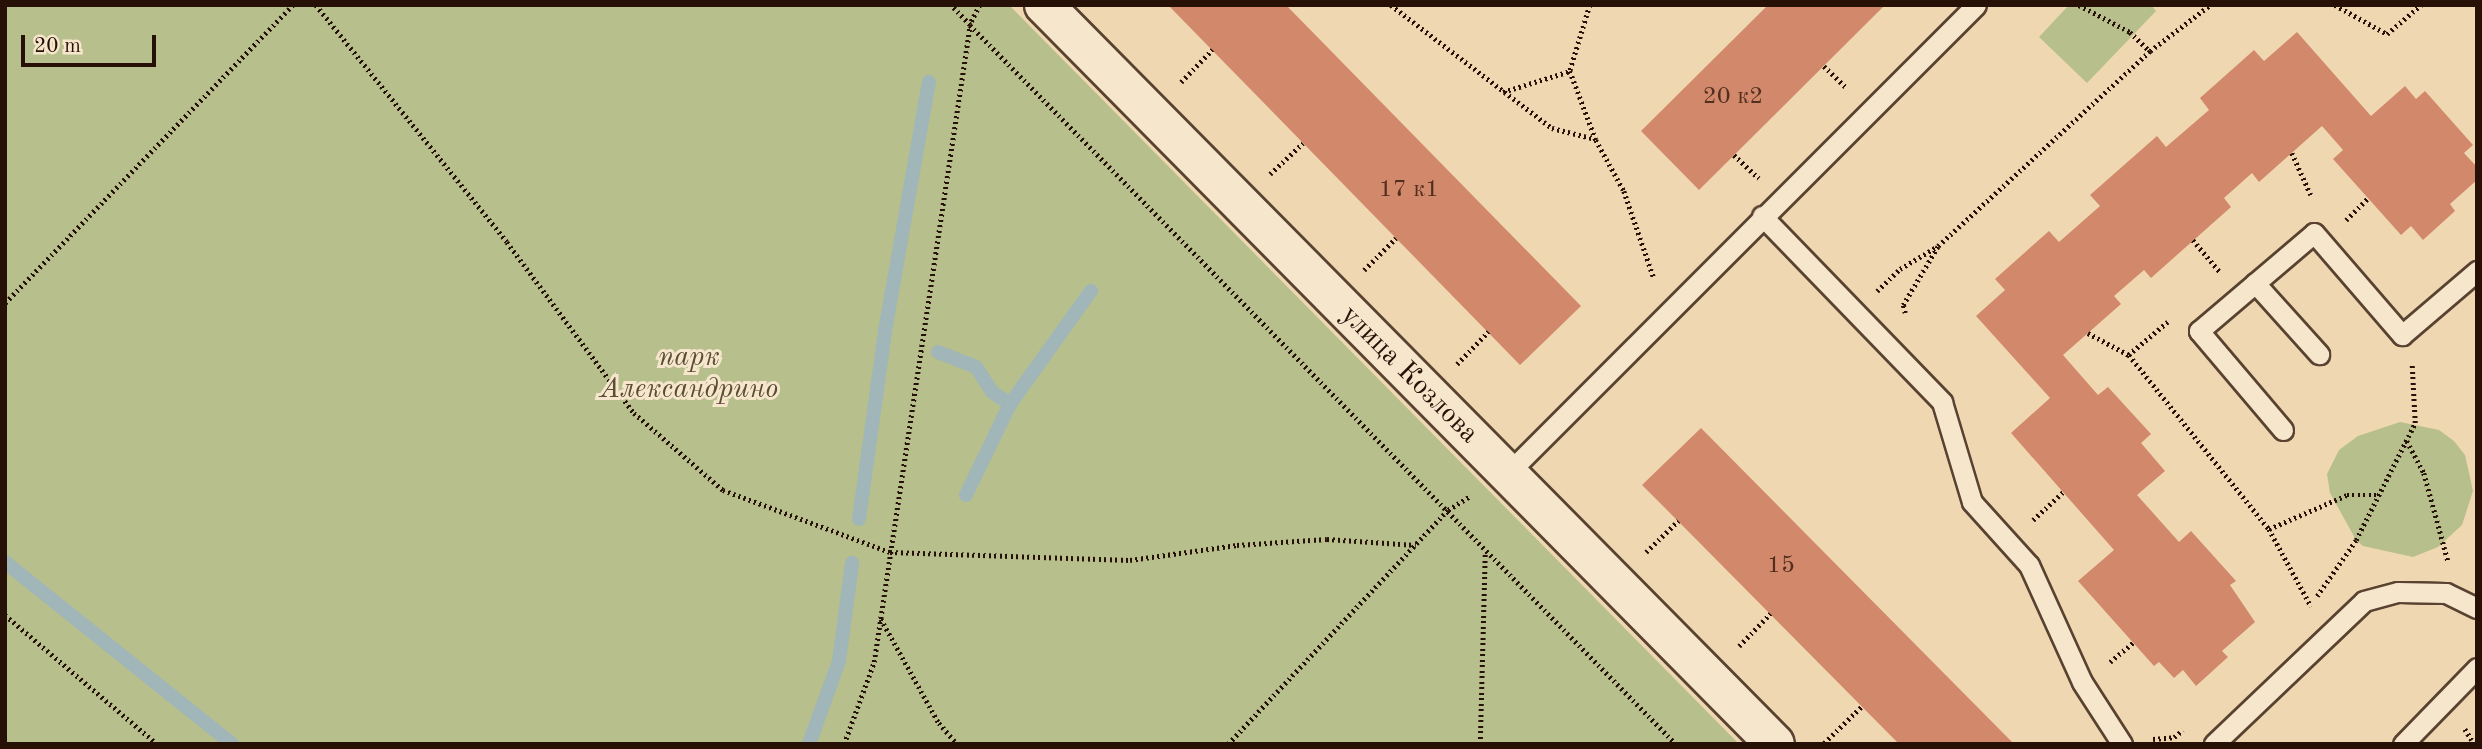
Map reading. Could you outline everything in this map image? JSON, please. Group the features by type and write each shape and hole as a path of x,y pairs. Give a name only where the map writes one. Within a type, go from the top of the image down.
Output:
{"street":[{"name":"улица Козлова","path":"1044,5 1494,482 1775,744"}],"lane":[{"path":"1494,482 1667,316 1762,216 1976,5"},
{"path":"1762,216 1942,402 1972,502 2029,565 2082,682 2122,744"},
{"path":"2283,430 2199,331 2314,233 2402,335 2477,271"},
{"path":"2255,283 2319,354"},
{"path":"2214,744 2364,601 2398,592 2446,593 2477,608"},
{"path":"2403,744 2477,668"}],"path":[{"path":"5,303 293,5"},
{"path":"316,5 506,243 634,413 723,490 890,552 1130,560 1237,545 1327,539 1416,545"},
{"path":"951,5 1676,744"},
{"path":"844,744 874,662 970,25 980,5"},
{"path":"1391,5 1552,128 1596,140"},
{"path":"1590,5 1570,71 1596,140 1624,191 1667,316"},
{"path":"2079,5 2130,32 2150,51"},
{"path":"1855,313 1900,268 1938,247 2150,51 2210,5"},
{"path":"2335,5 2388,34 2421,5"},
{"path":"1175,88 1212,50"},
{"path":"1503,92 1570,71"},
{"path":"1265,178 1303,143"},
{"path":"2292,153 2311,195 2319,202"},
{"path":"2301,204 2311,195"},
{"path":"2342,224 2368,198"},
{"path":"2334,216 2351,233"},
{"path":"1360,274 1396,238"},
{"path":"2193,240 2222,274"},
{"path":"1906,322 1903,305 1938,247"},
{"path":"2212,283 2232,265"},
{"path":"2129,355 2171,319"},
{"path":"1453,368 1488,332"},
{"path":"2088,333 2129,355 2269,529 2311,605 2335,630"},
{"path":"2309,617 2311,605 2356,540 2415,424 2412,366 2402,335"},
{"path":"2406,440 2424,473 2448,563"},
{"path":"1228,744 1448,510 1494,482"},
{"path":"2009,541 2063,492"},
{"path":"2269,529 2347,495 2379,495"},
{"path":"1640,558 1678,521"},
{"path":"1480,744 1486,552"},
{"path":"1733,651 1770,614"},
{"path":"5,615 157,744"},
{"path":"880,619 939,723 957,744"},
{"path":"1824,743 1862,706"},
{"path":"2141,734 2158,741 2185,729"}],"green space":[{"name":"парк Александрино","path":"5,5 1009,5 1739,744 5,744"},
{"path":"2069,5 2151,5 2156,11 2087,83 2039,37"},
{"path":"2400,422 2439,430 2454,441 2465,455 2473,491 2462,525 2438,547 2413,557 2363,546 2356,540 2330,493 2327,474 2339,450 2358,436"}],"building":[{"path":"1168,5 1286,5 1581,306 1520,365"},
{"path":"1768,5 1885,5 1699,190 1641,131"},
{"path":"2297,32 2371,116 2405,86 2416,99 2425,91 2473,145 2464,153 2477,167 2477,180 2450,204 2455,211 2423,240 2411,226 2401,235 2333,159 2343,150 2322,126 2259,182 2252,173 2224,198 2231,207 2151,278 2144,270 2114,296 2121,304 2063,355 2098,395 2108,387 2151,434 2141,443 2165,471 2137,495 2179,542 2191,531 2236,581 2230,585 2255,622 2222,651 2228,657 2196,686 2183,670 2174,678 2159,662 2154,666 2078,581 2114,550 2011,433 2050,398 1976,316 2005,290 1995,279 2049,231 2059,242 2100,206 2090,195 2157,136 2166,147 2209,110 2200,98 2254,50 2264,61"},
{"path":"1701,428 2014,744 1899,744 1642,485"}],"waterway":[{"path":"859,519 885,331 929,82"},
{"path":"938,352 976,367 992,392 1010,404 1091,291"},
{"path":"966,495 1010,404"},
{"path":"5,562 232,744"},
{"path":"809,744 839,661 852,563"}]}
